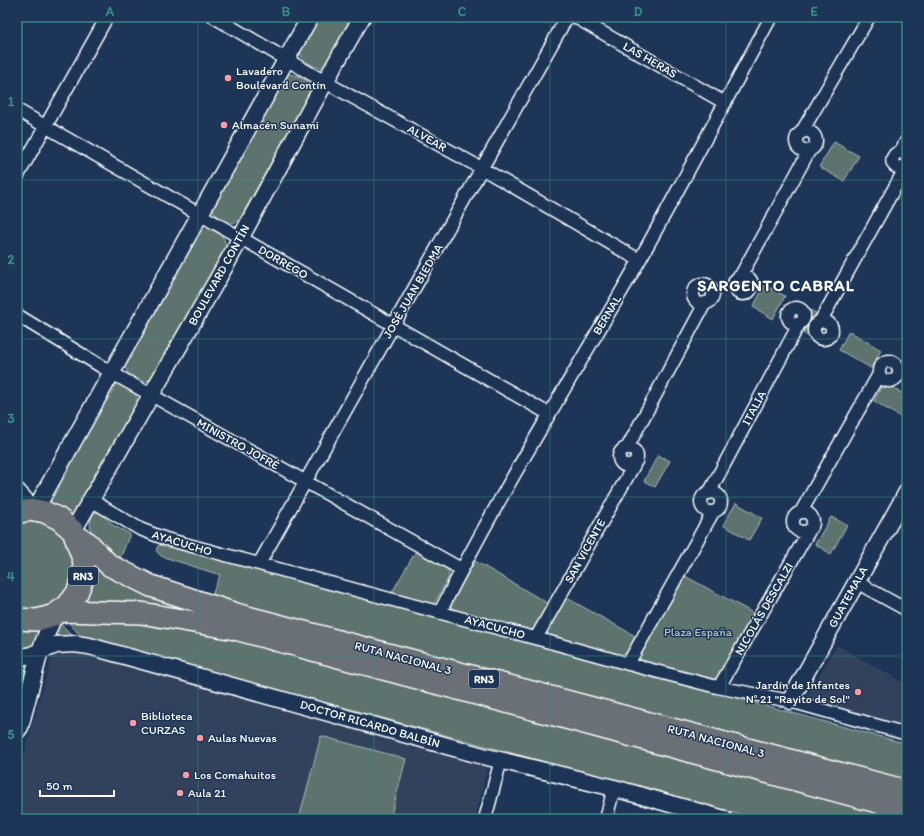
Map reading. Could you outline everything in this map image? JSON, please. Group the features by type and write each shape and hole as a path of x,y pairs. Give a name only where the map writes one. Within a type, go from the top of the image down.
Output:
{"highway":[{"name":"RN3","path":"29,510 45,512 59,519 74,533 84,562 83,578 77,593 67,606 57,613"},
{"name":"RUTA NACIONAL 3","path":"74,533 88,543 109,565 151,586 230,612 907,791"},
{"name":"RUTA NACIONAL 3","path":"17,619 37,620 57,613 141,613 235,629 907,810"}],"main road":[{"path":"17,490 29,510 112,372 310,17"},
{"name":"BOULEVARD CONTÍN","path":"74,533 91,500 228,260 362,17"},
{"name":"GUATEMALA","path":"790,701 907,492"},
{"path":"17,731 20,727 40,650 57,613"},
{"name":"DOCTOR RICARDO BALBÍN","path":"17,658 31,655 40,650 66,643 89,646 501,760 614,788 724,819"}],"street":[{"path":"17,177 107,17"},
{"name":"ALVEAR","path":"214,17 325,82 483,169 639,260"},
{"name":"JOSÉ JUAN BIEDMA","path":"259,564 483,169 567,17"},
{"name":"LAS HERAS","path":"575,17 725,103"},
{"name":"BERNAL","path":"440,612 461,569 639,260 771,17"},
{"path":"740,277 809,151 815,146 815,137 810,132 801,133 869,17"},
{"name":"DORREGO","path":"17,110 549,414"},
{"path":"820,322 900,178 905,159 907,140"},
{"name":"SAN VICENTE","path":"536,638 634,465 627,467 624,466 618,459 620,453 622,450 627,448 705,303"},
{"name":"MINISTRO JOFRÉ","path":"17,315 151,395 461,569"},
{"name":"ITALIA","path":"628,664 713,512 706,512 702,507 702,497 709,493 799,324"},
{"name":"NICOLÁS DESCALZI","path":"719,687 808,531 799,532 794,527 794,517 801,512 879,374"},
{"name":"AYACUCHO","path":"91,500 147,532 166,539 628,664 719,687 790,701 907,734"},
{"path":"856,582 907,610"},
{"path":"485,819 501,760"},
{"path":"606,819 614,788"}],"shaded area":[{"name":"Jardín de Infantes N° 21 \"Rayito de Sol\"","path":"837,645 907,685 907,726 806,698"},
{"path":"67,647 488,764 475,819 17,819 17,779 52,656"}],"green space":[{"path":"318,17 354,17 327,64 323,67 317,67 305,61 300,52 306,36"},
{"path":"289,74 299,76 308,82 311,87 311,93 239,220 235,223 230,223 216,215 213,211 213,204 284,78"},
{"path":"834,142 859,156 844,181 819,167"},
{"path":"204,228 220,234 226,243 226,248 151,379 142,382 138,381 127,372 125,363 198,232"},
{"path":"765,285 785,296 773,319 753,307"},
{"path":"806,308 816,313 810,328 810,337 803,333 808,321"},
{"path":"849,331 881,350 871,368 839,350"},
{"path":"116,384 125,386 132,390 137,400 137,405 72,519 48,504 111,389"},
{"path":"888,385 907,396 907,421 874,401 881,387"},
{"path":"658,455 670,461 655,487 644,481"},
{"path":"736,503 762,518 749,540 723,525"},
{"path":"94,512 100,513 114,526 130,534 118,564 101,547 92,534 90,527"},
{"path":"831,517 847,525 831,554 815,544"},
{"path":"30,519 46,522 59,529 76,556 73,587 52,610 17,614 17,520"},
{"path":"163,545 528,641 907,744 907,785 210,600 220,575 161,556 156,550 158,546"},
{"path":"416,551 446,567 449,571 449,577 434,604 429,605 391,594"},
{"path":"475,561 549,604 534,630 526,630 456,612 451,607 452,601"},
{"path":"93,563 222,615 82,603"},
{"name":"Plaza España","path":"683,575 755,614 719,678 716,680 645,662 639,658"},
{"path":"565,597 637,637 630,649 622,655 619,655 549,635 547,631 548,627"},
{"path":"108,617 227,633 907,819 756,819 90,639 80,635 69,623 70,621"},
{"path":"61,624 74,637 54,639 52,633 55,627"},
{"path":"17,629 37,630 40,633 38,643 17,653"},
{"path":"31,661 17,720 17,663"},
{"path":"321,736 406,759 390,819 299,819"}],"place":[{"name":"Lavadero Boulevard Contín","path":"228,78"},
{"name":"Almacén Sunami","path":"224,125"},
{"name":"Jardín de Infantes N° 21 \"Rayito de Sol\"","path":"858,692"},
{"name":"Biblioteca CURZAS","path":"133,723"},
{"name":"Aulas Nuevas","path":"200,738"},
{"name":"Los Comahuitos","path":"186,775"},
{"name":"Aula 21","path":"180,793"}],"district":[{"name":"SARGENTO CABRAL","path":"776,285"}]}
